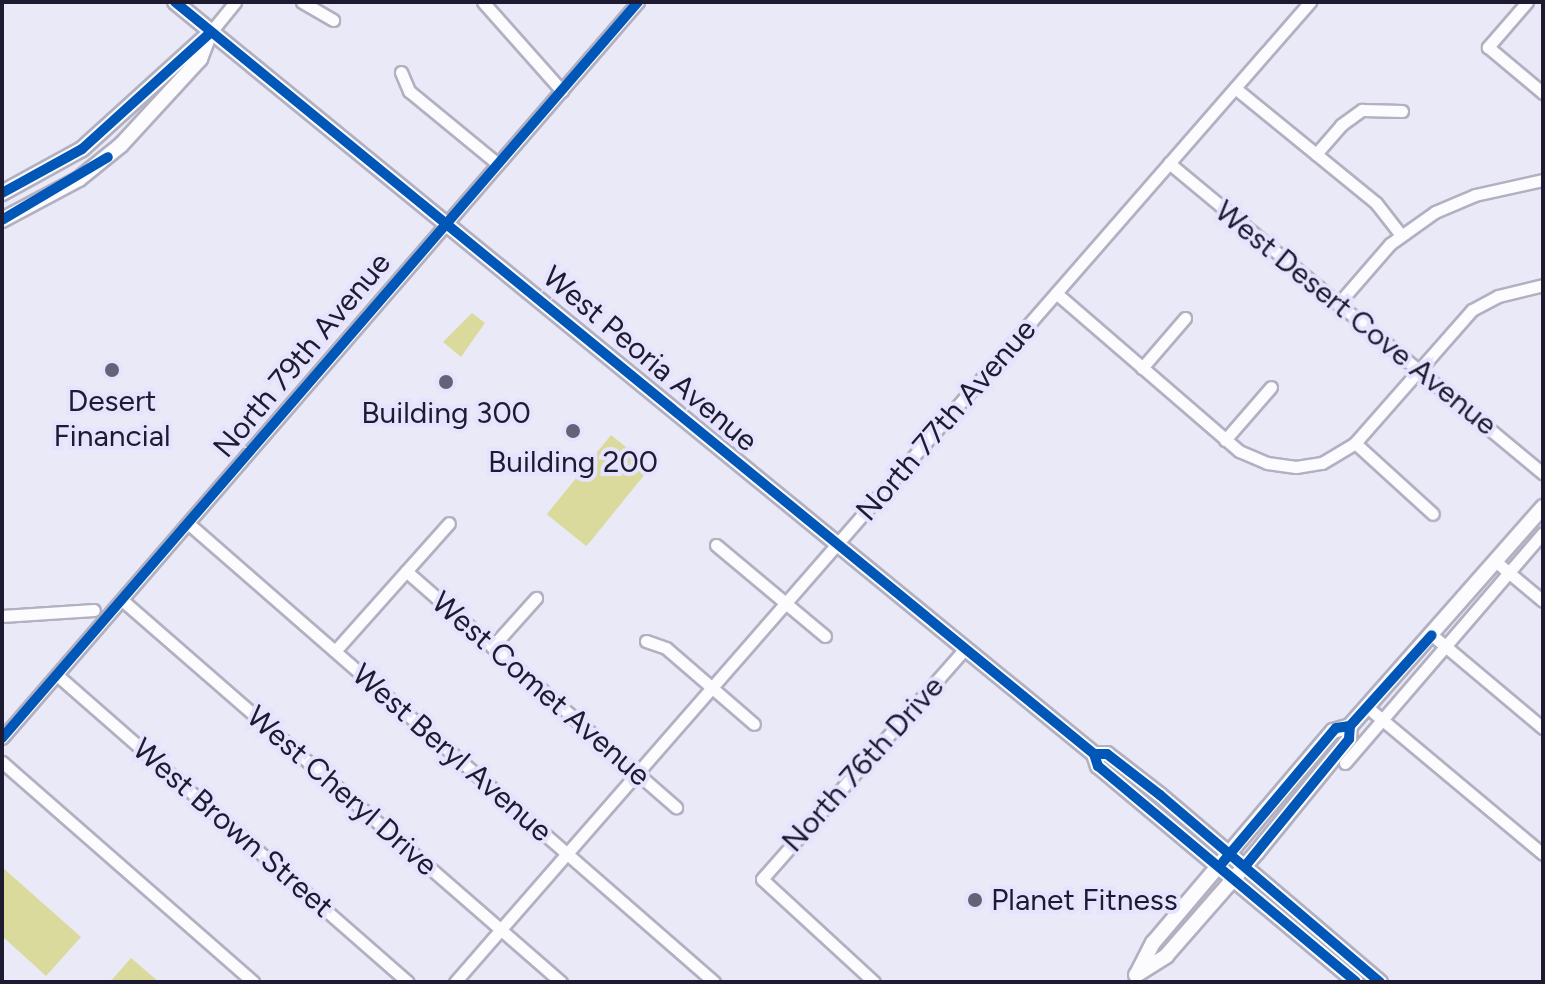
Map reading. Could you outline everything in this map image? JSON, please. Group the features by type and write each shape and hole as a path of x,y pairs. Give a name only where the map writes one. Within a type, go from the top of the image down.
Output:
{"main road":[{"name":"West Peoria Avenue","path":"175,2 1094,754 1098,766 1356,982"},
{"path":"210,33 200,59 135,132 79,179 8,218 4,192 82,149 210,33"},
{"path":"1133,979 1153,943 1333,731 1350,726 1543,507"},
{"path":"1133,979 1166,956 1246,865 1349,739 1350,726"},
{"path":"1326,766 1322,760 1335,740 1333,731"},
{"name":"West Peoria Avenue","path":"1094,754 1107,754 1230,852 1380,982"},
{"path":"1340,969 1352,955"}],"street":[{"path":"210,33 235,2"},
{"path":"302,2 333,20"},
{"name":"North 79th Avenue","path":"2,738 638,2"},
{"name":"North 77th Avenue","path":"455,982 1310,2"},
{"path":"1527,2 1488,47 1543,93"},
{"path":"489,4 534,66 562,91"},
{"path":"401,72 409,91 498,164"},
{"path":"1235,88 1384,211 1401,235"},
{"path":"1316,154 1341,125 1362,110 1402,111"},
{"name":"West Desert Cove Avenue","path":"1169,163 1543,473"},
{"path":"1338,304 1401,235 1455,202 1543,180"},
{"path":"1056,293 1225,440 1251,458 1296,467 1333,458 1355,443 1472,310 1498,296 1543,285"},
{"path":"1142,368 1185,318"},
{"path":"1225,440 1271,387"},
{"path":"1355,443 1433,514"},
{"path":"335,651 449,523"},
{"name":"West Beryl Avenue","path":"189,524 714,982"},
{"path":"1345,763 1543,533"},
{"path":"716,545 825,636"},
{"path":"1495,561 1543,601"},
{"name":"West Comet Avenue","path":"406,571 676,807"},
{"path":"492,647 536,598"},
{"name":"West Cheryl Drive","path":"122,600 561,982"},
{"path":"2,616 94,610"},
{"path":"1432,635 1543,728"},
{"path":"646,641 666,648 754,724"},
{"name":"North 76th Drive","path":"874,982 762,879 965,649"},
{"name":"West Brown Street","path":"57,675 408,982"},
{"path":"1367,707 1543,854"},
{"path":"2,762 253,982"}],"green space":[{"path":"472,313 485,323 461,357 443,342"},
{"path":"611,435 651,467 586,546 547,514"},
{"path":"2,867 81,937 46,976 2,936"},
{"path":"131,958 159,982 110,982"}],"cycle path":[{"path":"175,2 1094,754 1098,766 1356,982"},
{"path":"2,738 638,2"},
{"path":"2,193 82,149 210,33"},
{"path":"2,220 108,157"},
{"path":"1246,865 1349,739 1350,726 1432,635"},
{"path":"1223,862 1336,728 1350,726"},
{"path":"1094,754 1107,754 1160,795 1380,982"}],"place":[{"name":"Desert Financial","path":"112,370"},
{"name":"Building 300","path":"446,382"},
{"name":"Building 200","path":"573,431"},
{"name":"Planet Fitness","path":"975,900"}]}
